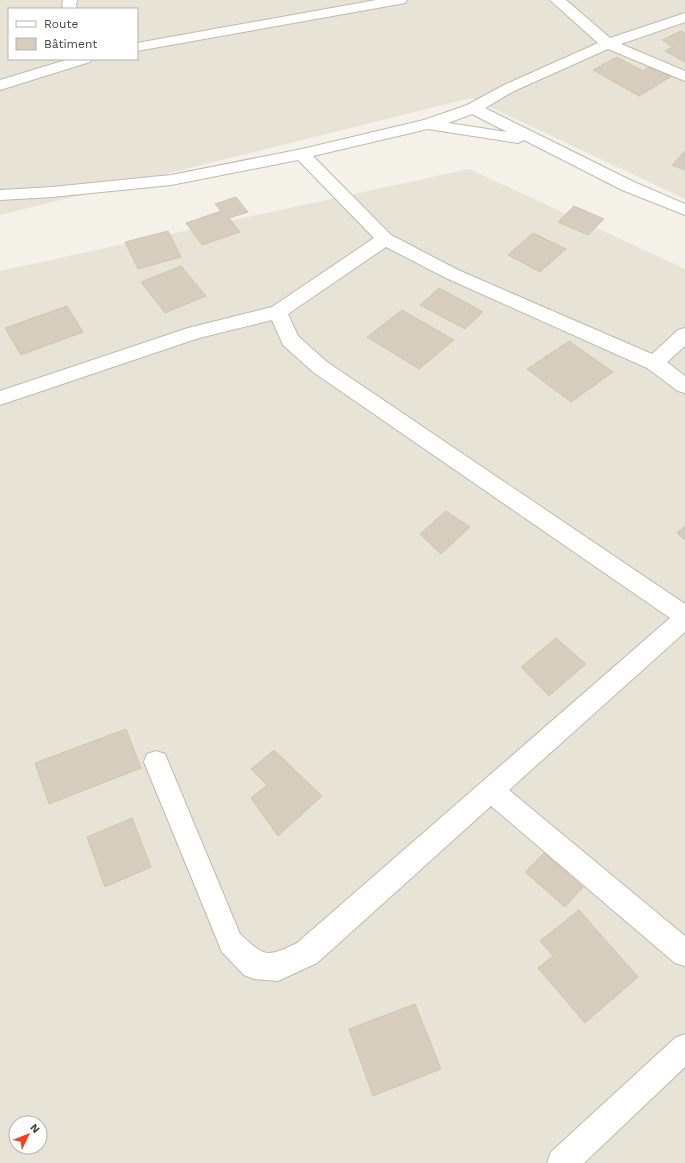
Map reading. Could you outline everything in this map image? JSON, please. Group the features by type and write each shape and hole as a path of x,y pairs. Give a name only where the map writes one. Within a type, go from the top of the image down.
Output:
{"street":[{"path":"138,47 400,0"},
{"path":"557,0 608,44 685,76"},
{"path":"0,194 52,192 170,180 302,154 429,124 473,108 509,88 608,44 685,17"},
{"path":"0,85 82,60"},
{"path":"473,108 628,186 685,210"},
{"path":"429,124 537,140"},
{"path":"302,154 385,239 452,274 654,363 685,386"},
{"path":"0,398 195,333 278,312 385,239"},
{"path":"156,762 231,943 254,965 278,967 307,953 685,617 320,366 290,340 278,312"},
{"path":"654,363 685,334"},
{"path":"491,791 685,953"},
{"path":"562,1163 685,1048"}],"shaded area":[{"path":"0,0 685,0 685,199 471,98 0,215"},
{"path":"469,169 685,269 685,1163 0,1163 0,271"}],"building":[{"path":"681,31 685,33 685,62 665,51 673,47 662,40"},
{"path":"617,57 643,71 652,65 672,76 639,96 593,70"},
{"path":"685,151 685,170 672,165"},
{"path":"236,197 248,212 229,218 240,232 202,245 186,223 221,211 215,204"},
{"path":"574,206 604,219 588,235 558,222"},
{"path":"168,231 181,257 138,269 125,242"},
{"path":"533,233 566,249 540,272 508,255"},
{"path":"181,266 206,296 165,313 141,282"},
{"path":"439,288 483,312 465,329 420,305"},
{"path":"67,306 83,332 21,355 5,328"},
{"path":"402,310 454,340 419,369 367,337"},
{"path":"569,341 613,372 571,402 527,369"},
{"path":"446,511 470,527 441,554 420,534"},
{"path":"685,526 685,540 677,533"},
{"path":"556,638 586,664 549,696 521,667"},
{"path":"126,729 141,768 49,804 35,763"},
{"path":"274,750 322,796 278,836 251,798 267,785 251,769"},
{"path":"132,818 151,867 105,887 87,837"},
{"path":"544,853 583,887 565,907 525,872"},
{"path":"579,910 638,977 585,1023 538,968 553,956 540,941"},
{"path":"415,1004 441,1069 373,1096 349,1029"}]}
